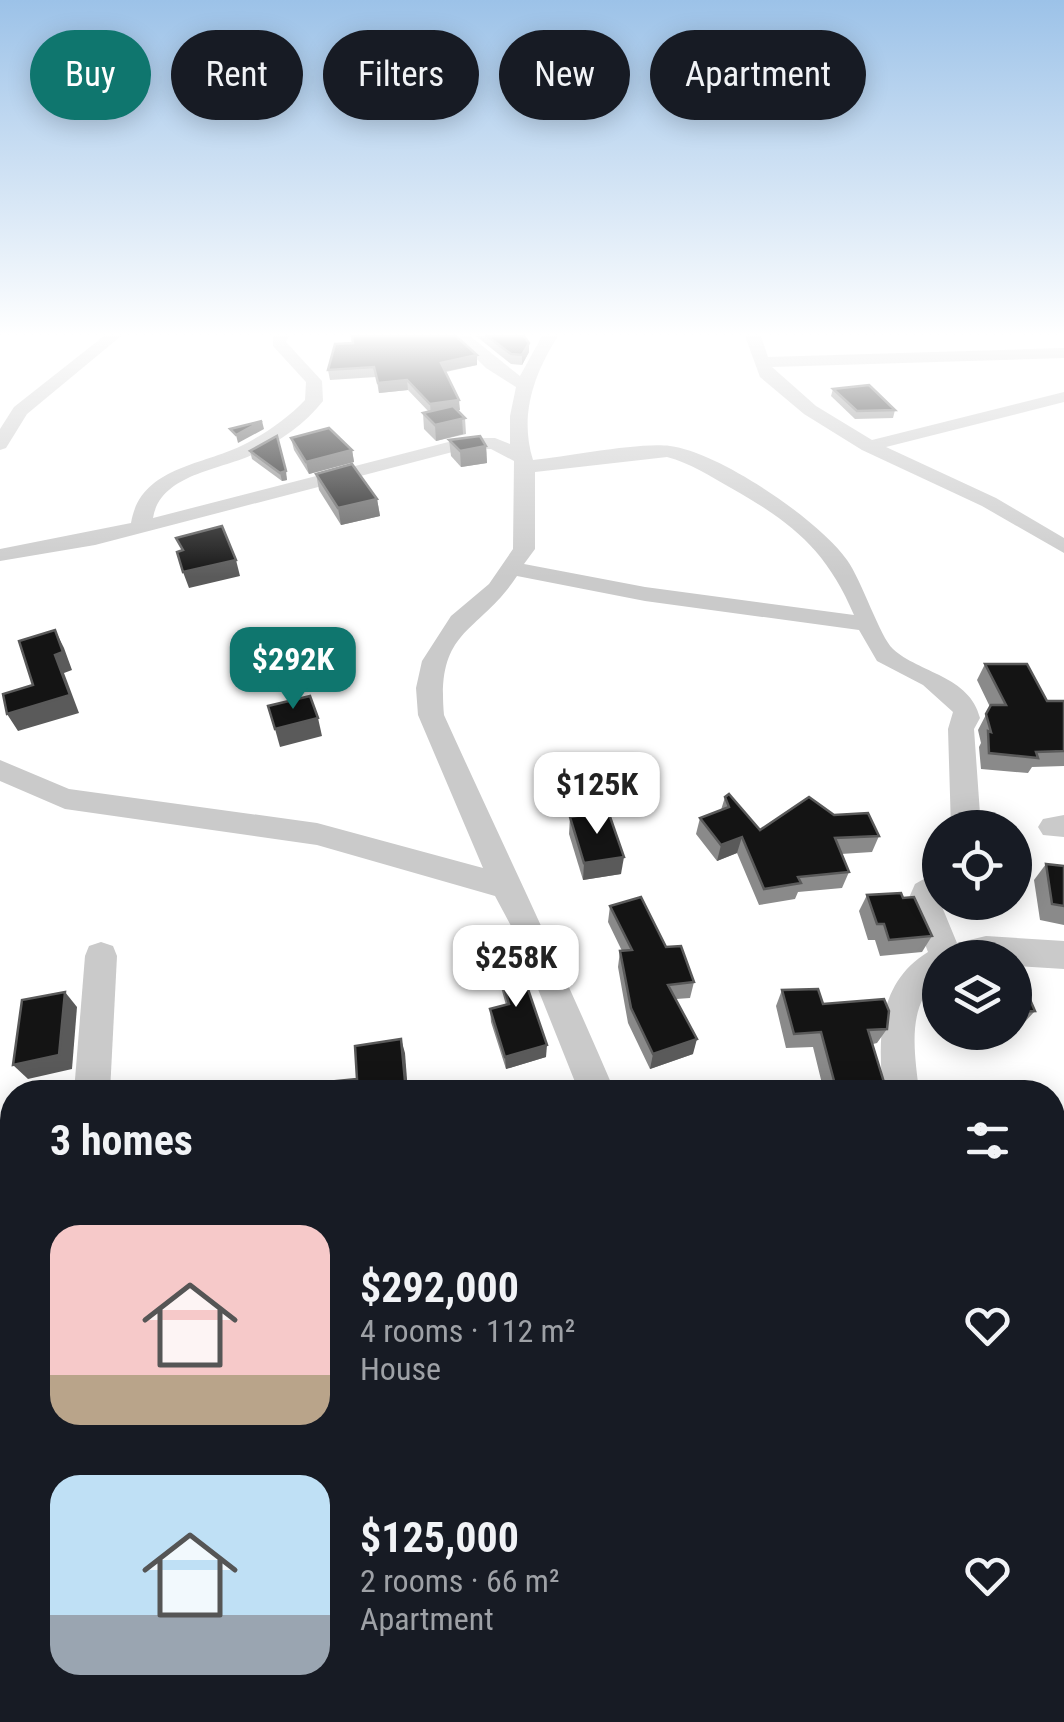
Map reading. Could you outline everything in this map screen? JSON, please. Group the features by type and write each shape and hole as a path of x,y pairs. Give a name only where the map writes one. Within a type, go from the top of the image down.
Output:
{"street":[{"path":"0,444 17,416"},
{"path":"141,527 148,498 163,486 280,432 297,416"},
{"path":"447,446 495,416"},
{"path":"509,416 523,462 524,549 514,569 444,642 434,660 429,688 432,714 506,887 533,937 592,1080"},
{"path":"823,416 869,446 988,502 1064,547"},
{"path":"869,446 985,416"},
{"path":"0,555 95,540 464,442 495,444 523,462 667,451 686,454 769,499 826,542 839,560 886,656 932,678 966,709 967,718 961,729 965,810"},
{"path":"514,569 645,594 869,624"},
{"path":"0,770 65,799 317,834 506,887"},
{"path":"1032,953 1064,955"},
{"path":"93,1080 101,956"},
{"path":"900,1080 896,1026 908,990 922,971"}],"building":[{"path":"426,416 465,418 435,425"},
{"path":"262,421 236,435 230,429"},
{"path":"329,428 352,450 306,462 291,438"},
{"path":"277,436 286,471 280,473 250,451"},
{"path":"480,436 486,446 460,451 449,440"},
{"path":"352,464 377,499 338,508 316,474"},
{"path":"222,526 236,560 183,572 177,552 183,550 176,538"},
{"path":"55,630 63,652 55,655 70,695 7,714 3,694 33,685 19,641"},
{"path":"985,664 1027,664 1047,701 1064,701 1064,751 1036,752 1038,758 989,753 988,731 991,732 986,714 991,705 1006,705"},
{"path":"310,696 318,718 275,729 268,706"},
{"path":"729,794 760,830 809,797 834,815 868,813 879,836 835,838 849,872 798,877 801,883 764,889 742,837 721,845 700,818 729,807 725,797"},
{"path":"608,811 624,857 584,863 570,817"},
{"path":"1046,864 1064,866 1064,906 1052,904"},
{"path":"901,893 903,898 914,897 932,936 889,940 884,924 877,924 867,895"},
{"path":"641,897 666,947 681,946 694,982 668,985 697,1039 653,1054 631,1008 620,951 632,950 610,906"},
{"path":"514,948 547,1045 505,1057 490,1009 509,1004 494,953"},
{"path":"818,989 823,1004 884,999 889,1011 887,1029 868,1030 883,1080 834,1080 821,1032 794,1034 782,990"},
{"path":"65,992 59,1055 13,1065 22,1000"},
{"path":"401,1039 405,1080 347,1080 357,1079 355,1046"}]}
